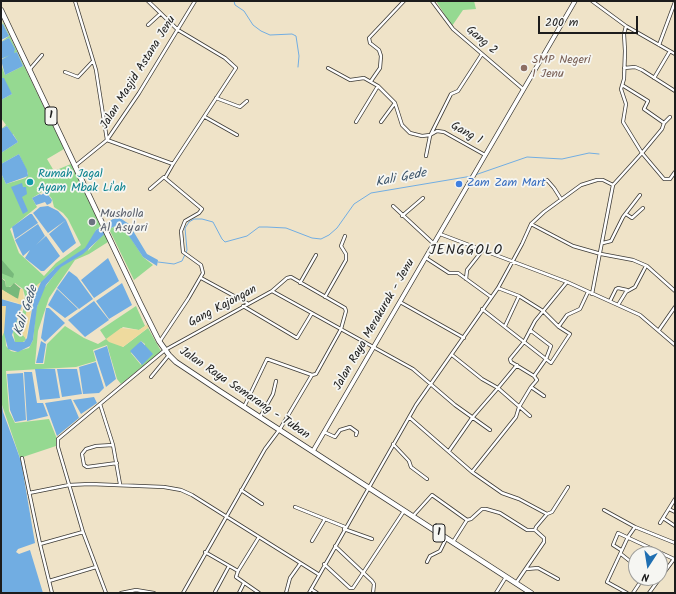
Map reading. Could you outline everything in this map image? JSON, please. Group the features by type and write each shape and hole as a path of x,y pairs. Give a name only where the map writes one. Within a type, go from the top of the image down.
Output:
{"highway":[{"name":"Jalan Raya Semarang - Tuban","path":"1,10 159,341 169,355 176,362 244,407 530,593"}],"main road":[{"name":"Jalan Raya Merakurak - Jenu","path":"313,451 575,1"}],"street":[{"path":"75,1 94,61 107,140 173,164"},
{"path":"148,1 178,30 236,66 236,70 164,177 150,189"},
{"name":"Jalan Masjid Astana Jenu","path":"76,166 107,140 139,93 195,1"},
{"path":"328,68 350,80 362,78 371,81 380,68 381,56 379,50 370,43 369,38 404,1"},
{"name":"Gang 2","path":"432,1 453,29 523,89"},
{"path":"592,1 626,26 675,54"},
{"path":"659,44 675,2"},
{"path":"148,25 160,14"},
{"path":"626,26 622,85 622,91 626,104 623,122 642,153 664,179 668,181 675,172"},
{"path":"654,78 670,52"},
{"path":"426,156 429,138 452,92 458,91 482,54"},
{"path":"29,69 42,55"},
{"path":"65,72 78,77 94,61"},
{"path":"624,68 635,67 675,91"},
{"name":"Gang 1","path":"371,81 395,102 402,125 410,133 422,136 438,131 444,132 486,155"},
{"path":"622,85 648,101 644,109 664,123"},
{"path":"356,122 378,86"},
{"path":"216,98 240,107 247,101"},
{"path":"381,122 395,102"},
{"path":"205,117 237,135"},
{"path":"592,294 601,254 613,185 628,170 670,117"},
{"path":"159,341 203,273 203,267 184,253 181,231 182,224 189,217 201,212 202,208 164,177"},
{"path":"547,180 561,199"},
{"path":"309,593 318,574 393,444 430,384 464,338 482,308 498,288 531,224 561,199 588,182 603,180 613,185"},
{"path":"603,243 611,241 626,214 640,195"},
{"path":"402,216 423,198"},
{"path":"393,206 402,216 434,244"},
{"path":"626,214 632,218 643,208"},
{"path":"531,224 569,245 601,254 633,260 646,266 675,291"},
{"path":"440,234 567,282 640,315 660,330 675,346"},
{"path":"325,298 346,260 346,254 340,246 345,236"},
{"path":"466,279 467,270 482,251"},
{"path":"300,283 316,256"},
{"path":"426,258 449,274 458,273 491,297"},
{"path":"618,305 628,290 635,286 646,266"},
{"path":"201,278 248,303"},
{"path":"183,593 265,449 280,429 312,375 316,374 341,328 346,309 291,278 287,278 272,291"},
{"path":"472,472 477,468 516,417 519,406 536,380 534,376 511,362 510,359 524,342 543,311 567,282"},
{"path":"482,308 551,363 570,335 559,327 543,311 519,296 498,288"},
{"path":"610,301 616,289 628,290"},
{"name":"Gang Kajongan","path":"69,485 58,447 58,439 165,350 272,291 374,346 413,369 472,418 490,430"},
{"path":"559,327 567,315 580,309 588,292"},
{"path":"505,326 519,296"},
{"path":"400,302 464,338"},
{"path":"243,306 297,338 312,313"},
{"path":"660,330 675,307"},
{"path":"530,330 551,345 546,359 534,376"},
{"path":"151,377 169,355"},
{"path":"452,355 482,379 498,388 530,416"},
{"path":"244,407 267,359 312,375"},
{"path":"449,451 472,418 517,365"},
{"path":"260,417 273,394 276,382"},
{"path":"531,387 544,396"},
{"path":"100,404 113,445 120,484"},
{"path":"409,418 472,472 502,493 510,495 547,514"},
{"path":"324,432 335,437 341,429 350,427 357,432 356,435"},
{"path":"393,444 409,461 411,467 427,479"},
{"path":"113,445 96,446 86,449 82,454 84,465 87,467 117,463"},
{"path":"22,458 52,593"},
{"path":"29,493 69,485 120,484 164,487 181,490 192,495 259,536 300,564 318,574"},
{"path":"69,485 83,532 106,593"},
{"path":"535,530 547,514 552,512 568,487"},
{"path":"241,490 262,504"},
{"path":"413,516 431,495 467,520"},
{"path":"660,523 675,499"},
{"path":"295,507 372,539"},
{"path":"452,542 467,520 482,509 500,513 527,530 535,530 544,540 516,584"},
{"path":"669,509 675,512"},
{"path":"604,510 675,543"},
{"path":"324,564 352,589 404,511"},
{"path":"663,518 675,526"},
{"path":"312,541 325,519"},
{"path":"627,593 607,582 628,537 636,526"},
{"path":"40,544 83,532"},
{"path":"622,550 612,545 617,534 619,533 674,558 668,566"},
{"path":"259,536 235,577 259,593"},
{"path":"427,562 430,556 440,551 447,538"},
{"path":"335,546 374,584 374,593"},
{"path":"205,552 238,571"},
{"path":"621,554 628,560"},
{"path":"286,593 291,576 300,564"},
{"path":"215,592 228,566"},
{"path":"49,581 96,568"},
{"path":"526,569 538,568 558,580"},
{"path":"496,593 506,577"},
{"path":"239,593 244,583"},
{"path":"311,589 317,593"},
{"path":"122,593 136,590 154,593"}],"green space":[{"path":"436,1 474,1 476,9 463,10 452,26"},
{"path":"1,18 64,149 47,159 54,171 71,164 101,227 96,230 88,251 104,233 108,242 89,254 75,260 49,298 38,331 35,364 44,364 47,344 65,326 84,338 98,344 106,339 100,330 136,306 145,326 139,330 123,327 112,336 123,347 148,328 161,351 121,384 117,379 107,345 93,350 96,361 76,367 6,371 9,411 15,423 49,419 57,439 56,446 20,458 2,405 2,335 5,330 6,346 11,351 15,352 29,348 33,340 36,310 42,291 58,270 54,269 34,290 22,328 26,340 23,342 15,342 13,332 16,321 19,320 23,311 25,296 23,289 15,283 9,287 6,287 5,280 1,278 1,173 6,184 26,178 28,174 19,154 1,164 1,153 18,142 13,134 1,141 12,134 7,126 1,129 6,125 1,118 1,100 12,94 1,78 1,64 5,75 23,66 17,52 1,60 15,50 9,38 1,42 9,36 3,24 1,25 3,23","holes":["45,190 52,199 54,207 63,213 68,219 81,245 56,263 44,276 19,253 10,229 37,207 32,198","141,341 145,344 141,365 131,353"]},
{"path":"116,226 125,229 143,257 153,265 134,280 109,229"},
{"path":"1,259 14,274 13,278 1,273"},
{"path":"1,278 5,281 6,287 10,287 14,283 21,289 19,299 14,298 1,289"}],"sand":[{"path":"41,282 33,301 26,339 22,334 23,324 31,295 37,285"},
{"path":"1,289 18,299 20,289 23,289 24,304 18,321 16,321 21,309 18,303 1,299"},
{"path":"5,305 7,307 5,330 1,339 1,306"},
{"path":"148,324 149,327 123,347 109,342 106,339 121,328 139,330"}],"water":[{"path":"3,24 9,36 1,40 1,25"},
{"path":"9,38 15,49 14,53 17,52 23,66 5,75 1,60 10,55 1,59 1,42"},
{"path":"1,78 4,78 12,94 1,100"},
{"path":"7,126 18,142 1,153 1,129"},
{"path":"19,154 27,170 28,176 6,184 1,173 1,164"},
{"path":"22,183 23,187 26,187 27,194 22,197 28,211 23,214 11,187"},
{"path":"46,192 52,200 51,203 47,205 45,202 36,205 32,198"},
{"path":"48,206 58,211 66,220 48,233 33,213 40,207"},
{"path":"32,214 38,223 15,239 12,227"},
{"path":"120,218 129,224 147,254 158,260 157,266 143,257 123,227 118,225 111,228 83,254 61,267 46,285 37,307 33,340 30,346 18,352 8,349 4,333 6,306 1,306 1,299 22,305 12,335 15,342 24,342 27,338 34,298 41,282 56,267 85,248 96,230 113,219"},
{"path":"66,220 76,243 63,253 49,234"},
{"path":"38,224 45,236 36,245 46,236 60,256 44,271 41,271 25,258 30,250 23,256 15,240"},
{"path":"108,258 119,281 94,298 81,280"},
{"path":"69,271 77,277 93,299 79,309 57,288"},
{"path":"122,283 132,305 109,319 96,301"},
{"path":"57,289 78,309 65,318 48,305"},
{"path":"94,301 109,320 85,337 68,320"},
{"path":"46,308 49,308 65,323 45,342 41,338"},
{"path":"41,341 46,344 43,363 36,363"},
{"path":"141,341 153,354 142,365 130,351"},
{"path":"107,346 116,379 106,387 94,351"},
{"path":"96,362 104,388 99,393 83,394 79,367"},
{"path":"35,369 55,369 60,398 40,400"},
{"path":"57,369 77,369 82,394 62,397"},
{"path":"24,372 32,372 37,403 43,403 48,416 27,421"},
{"path":"23,373 26,420 15,422 10,410 7,374"},
{"path":"94,397 97,403 81,414 73,400"},
{"path":"1,399 3,412 21,461 35,543 18,549 16,552 19,554 30,550 43,593 1,593"},
{"path":"71,399 79,418 57,436 45,403"}],"waterway":[{"path":"234,1 235,5 244,11 253,25 261,31 270,35 292,34 296,36 299,56 298,67"},
{"name":"Kali Gede","path":"475,175 527,157 562,159 589,153 599,154"},
{"name":"Kali Gede","path":"158,262 174,264 182,261 187,250 185,228 189,222 194,219 202,219 213,222 225,242 247,236 259,227 286,228 312,238 321,239 329,235 337,228 354,204 371,193 472,176"}],"place":[{"name":"SMP Negeri 1 Jenu","path":"524,68"},
{"name":"Rumah Jagal Ayam Mbak Li'ah","path":"30,182"},
{"name":"Zam Zam Mart","path":"459,184"},
{"name":"Musholla Al Asy'ari","path":"92,222"}],"district":[{"name":"JENGGOLO","path":"466,252"}]}
